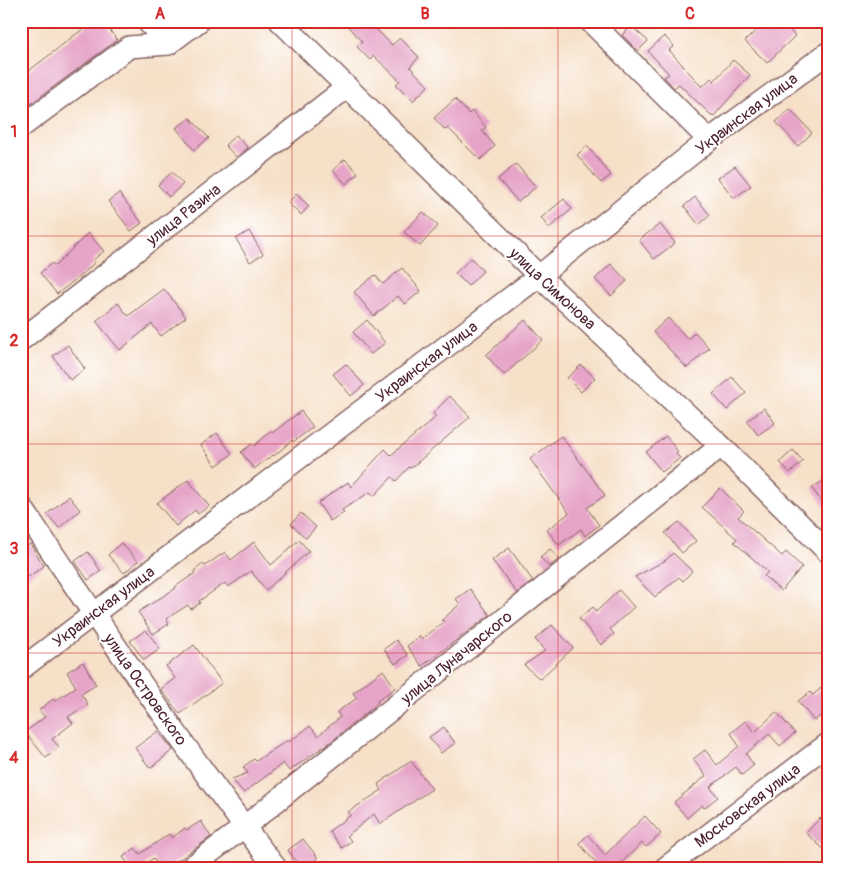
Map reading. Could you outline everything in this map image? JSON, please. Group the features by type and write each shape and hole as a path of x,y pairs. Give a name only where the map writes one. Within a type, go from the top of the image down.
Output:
{"street":[{"path":"146,21 168,44"},
{"path":"21,127 129,47 168,44 199,21"},
{"name":"улица Симонова","path":"280,21 539,276 721,446 829,553"},
{"path":"590,21 709,140"},
{"name":"Украинская улица","path":"21,669 539,276 709,140 829,52"},
{"name":"улица Разина","path":"21,340 346,88"},
{"name":"улица Луначарского","path":"190,868 721,446"},
{"name":"улица Островского","path":"21,506 93,614 244,827 276,868"},
{"name":"Московская улица","path":"665,868 829,743"}],"building":[{"path":"93,21 103,21 117,40 21,111 21,77"},
{"path":"343,21 368,21 392,45 400,38 419,57 410,67 428,86 413,101 396,84 400,81 374,56 370,60 357,47 362,42"},
{"path":"766,21 781,21 795,36 767,63 745,41"},
{"path":"631,26 648,41 638,51 622,35"},
{"path":"664,36 674,46 669,50 702,87 711,78 714,81 733,60 750,75 713,117 679,84 674,88 664,77 669,74 648,51"},
{"path":"455,99 469,114 472,111 486,127 482,131 495,146 480,160 448,128 445,130 434,118"},
{"path":"790,109 812,133 798,146 776,122"},
{"path":"190,118 209,138 194,150 176,128"},
{"path":"236,135 248,148 236,157 225,145"},
{"path":"587,146 611,175 601,183 577,155"},
{"path":"345,159 358,173 346,184 333,170"},
{"path":"516,164 536,187 518,202 498,179"},
{"path":"735,166 751,186 734,198 718,178"},
{"path":"172,172 183,184 169,197 158,185"},
{"path":"119,193 142,223 131,231 108,201"},
{"path":"296,194 309,206 301,215 288,203"},
{"path":"695,197 710,215 699,225 684,206"},
{"path":"564,199 572,209 549,228 541,218"},
{"path":"423,212 438,226 420,246 404,232"},
{"path":"660,224 675,243 654,259 639,240"},
{"path":"249,231 263,254 250,262 236,239"},
{"path":"88,233 104,251 93,260 95,262 86,271 57,294 40,273 52,263 55,266"},
{"path":"471,258 483,271 468,286 455,273"},
{"path":"611,264 627,281 611,296 595,279"},
{"path":"402,268 421,291 405,304 398,296 374,316 354,292 375,275 383,284"},
{"path":"164,289 186,317 161,336 152,324 120,350 96,321 118,303 128,316"},
{"path":"668,318 688,339 695,332 709,348 687,368 653,332"},
{"path":"367,320 385,343 371,354 353,332"},
{"path":"525,320 543,340 504,375 486,355"},
{"path":"68,345 85,369 70,380 53,356"},
{"path":"346,364 364,385 351,396 333,374"},
{"path":"581,365 595,378 581,392 567,378"},
{"path":"732,377 746,393 727,410 713,394"},
{"path":"450,396 470,417 411,468 409,467 396,481 392,477 374,496 370,492 342,510 344,512 330,521 318,503 348,482 351,487 385,449 391,455 436,417 433,413"},
{"path":"764,408 775,423 758,435 747,421"},
{"path":"301,411 313,427 293,442 292,440 274,456 254,469 241,452 252,444 254,446 271,431 272,433"},
{"path":"217,433 232,454 216,466 201,445"},
{"path":"561,436 605,495 587,508 599,525 585,536 581,529 559,545 547,530 569,513 530,459"},
{"path":"666,436 678,452 676,454 680,458 662,472 646,452"},
{"path":"793,450 803,461 790,473 780,462"},
{"path":"829,477 829,512 812,488"},
{"path":"188,480 209,506 198,514 195,510 176,526 157,503"},
{"path":"720,488 744,511 738,517 782,556 786,552 802,567 781,591 764,576 768,572 734,542 737,539 702,507"},
{"path":"69,496 80,510 59,528 47,514"},
{"path":"301,513 316,527 306,538 291,524"},
{"path":"679,522 696,541 682,553 665,533"},
{"path":"299,540 309,551 266,590 251,571 228,587 225,583 191,609 188,605 166,619 169,624 153,634 138,612 176,588 203,564 205,566 225,552 231,560 254,542 271,565"},
{"path":"121,543 138,561 124,573 108,555"},
{"path":"30,544 44,566 28,577 21,567 21,550"},
{"path":"509,548 533,581 517,593 492,560"},
{"path":"550,549 559,559 549,567 540,557"},
{"path":"88,552 101,571 88,580 75,561"},
{"path":"673,553 692,571 683,581 679,577 655,597 635,577 666,560"},
{"path":"470,589 490,615 422,666 407,646 420,636 422,639 444,622 442,620 460,604 456,599"},
{"path":"619,590 634,607 610,629 614,634 601,645 579,618 593,607 596,612"},
{"path":"552,625 573,648 540,679 524,665 545,651 535,639"},
{"path":"146,630 160,649 144,660 130,641"},
{"path":"396,640 408,655 395,664 384,649"},
{"path":"194,645 222,683 180,714 161,689 175,678 166,666"},
{"path":"83,662 96,685 81,694 88,704 68,717 73,723 52,739 59,747 46,758 25,732 45,717 39,710 53,699 55,701 76,687 67,672"},
{"path":"383,670 395,688 377,701 378,703 332,741 289,771 283,763 244,793 232,779 248,773 243,767 254,759 256,761 288,740 289,742 310,726 318,736 340,717 337,712 357,698 353,693"},
{"path":"829,681 829,709 814,721 798,701 810,692 813,695"},
{"path":"776,712 795,733 780,746 769,734 746,754 754,765 742,775 736,767 710,787 718,797 704,808 702,805 687,818 674,802 706,776 693,759 705,750 717,765 739,746 731,733 745,721 755,732"},
{"path":"444,727 455,743 441,753 429,737"},
{"path":"158,731 173,750 150,768 135,748"},
{"path":"411,761 432,789 380,824 374,814 347,836 351,841 342,848 329,831 351,815 348,812 382,790 378,784"},
{"path":"645,816 661,834 646,847 642,843 616,868 592,868 596,863 579,843 588,835 605,855"},
{"path":"820,818 829,827 829,854 806,833"},
{"path":"201,821 211,837 167,868 160,868 153,858 141,868 131,868 123,857 135,848 140,854 169,834 172,838 185,828 187,830"},
{"path":"303,839 318,858 304,868 301,868 288,850"}]}
